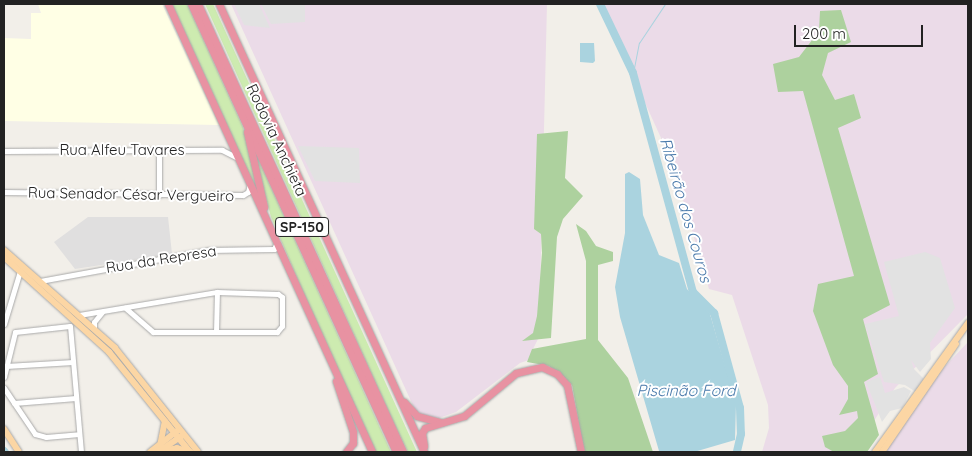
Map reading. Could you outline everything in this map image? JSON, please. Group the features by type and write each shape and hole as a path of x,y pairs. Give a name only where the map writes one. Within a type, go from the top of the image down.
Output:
{"highway":[{"name":"SP-150","path":"168,4 372,452"},
{"name":"Rodovia Anchieta","path":"191,4 396,452"},
{"name":"Rodovia Anchieta","path":"198,4 404,452"},
{"name":"SP-150","path":"219,4 425,452"},
{"path":"245,122 256,178 272,229"},
{"path":"322,344 354,432 353,443 346,452"},
{"path":"425,452 423,430 468,414 516,373 542,368 557,374 567,385 581,452"},
{"path":"397,392 417,416 444,423"}],"main road":[{"path":"4,250 40,281 78,318 110,352 165,421 198,452"},
{"path":"4,257 78,318 94,328 115,348 179,433 190,452"},
{"path":"875,452 968,323"},
{"path":"882,452 968,329"},
{"path":"159,450 165,421"},
{"path":"4,429 19,452"},
{"path":"159,450 179,433"},
{"path":"150,452 177,448 190,452"}],"street":[{"path":"159,150 159,195"},
{"name":"Rua Alfeu Tavares","path":"4,151 222,150 238,158"},
{"name":"Rua Senador César Vergueiro","path":"4,192 244,195 248,192 250,184"},
{"name":"Rua da Represa","path":"40,281 209,250 274,249 278,242"},
{"path":"4,324 20,271"},
{"path":"216,332 217,292"},
{"path":"4,377 15,332 70,326 78,318 102,312 125,308 217,292 278,294 282,298 281,329 277,332 149,331 125,308"},
{"path":"94,328 94,322 102,312"},
{"path":"70,326 81,452"},
{"path":"6,366 73,362"},
{"path":"4,388 39,436 79,434"},
{"path":"14,403 76,398"}],"shaded area":[{"path":"38,4 162,4 219,125 4,121 4,38 31,39 31,13 41,13"},
{"path":"231,4 547,4 539,337 533,349 532,359 520,363 456,412 439,418 425,416 415,410"},
{"path":"234,4 259,4 270,28 244,25"},
{"path":"261,4 305,4 305,22 271,24"},
{"path":"600,4 968,4 968,314 895,388 854,452 762,452 769,428 768,405 732,295 709,289 672,162"},
{"path":"298,146 359,148 360,183 315,181"},
{"path":"88,217 168,217 172,254 75,269 54,242"},
{"path":"925,252 940,258 955,308 930,343 931,359 920,372 911,360 914,369 924,379 916,392 905,385 884,382 865,324 899,316 884,262"},
{"path":"968,342 968,452 884,452 934,378"},
{"path":"880,377 885,393 904,387 911,391 902,408 890,411 882,422 866,382"}],"green space":[{"path":"172,4 187,4 243,127 259,196"},
{"path":"205,4 213,4 417,452 408,452 392,419"},
{"path":"841,10 851,42 828,53 822,75 835,100 854,94 861,118 838,128 890,305 863,319 878,374 864,382 879,435 867,452 834,452 825,447 822,436 845,431 858,418 857,411 839,415 848,399 848,386 833,365 813,311 818,284 854,276 803,91 778,92 773,64 799,57 819,31 820,11"},
{"path":"568,131 565,178 583,196 563,219 557,237 551,338 522,341 533,333 537,316 542,253 541,234 534,229 537,134"},
{"path":"255,157 258,159 391,452 376,452 319,329 271,217"},
{"path":"576,224 586,231 596,246 613,252 613,261 598,265 598,340 628,378 653,452 584,452 572,385 549,366 527,362 532,349 586,339 586,261"}],"water":[{"path":"580,43 594,43 595,61 593,63 580,62"},
{"name":"Piscinão Ford","path":"629,172 640,179 643,215 659,255 679,263 687,289 710,314 736,404 735,440 694,452 659,451 620,317 615,287 625,233 625,174"}],"waterway":[{"name":"Ribeirão dos Couros","path":"600,4 633,73 693,292 714,313 740,408 741,434 737,452"},
{"path":"633,73 639,43 665,4"}]}
